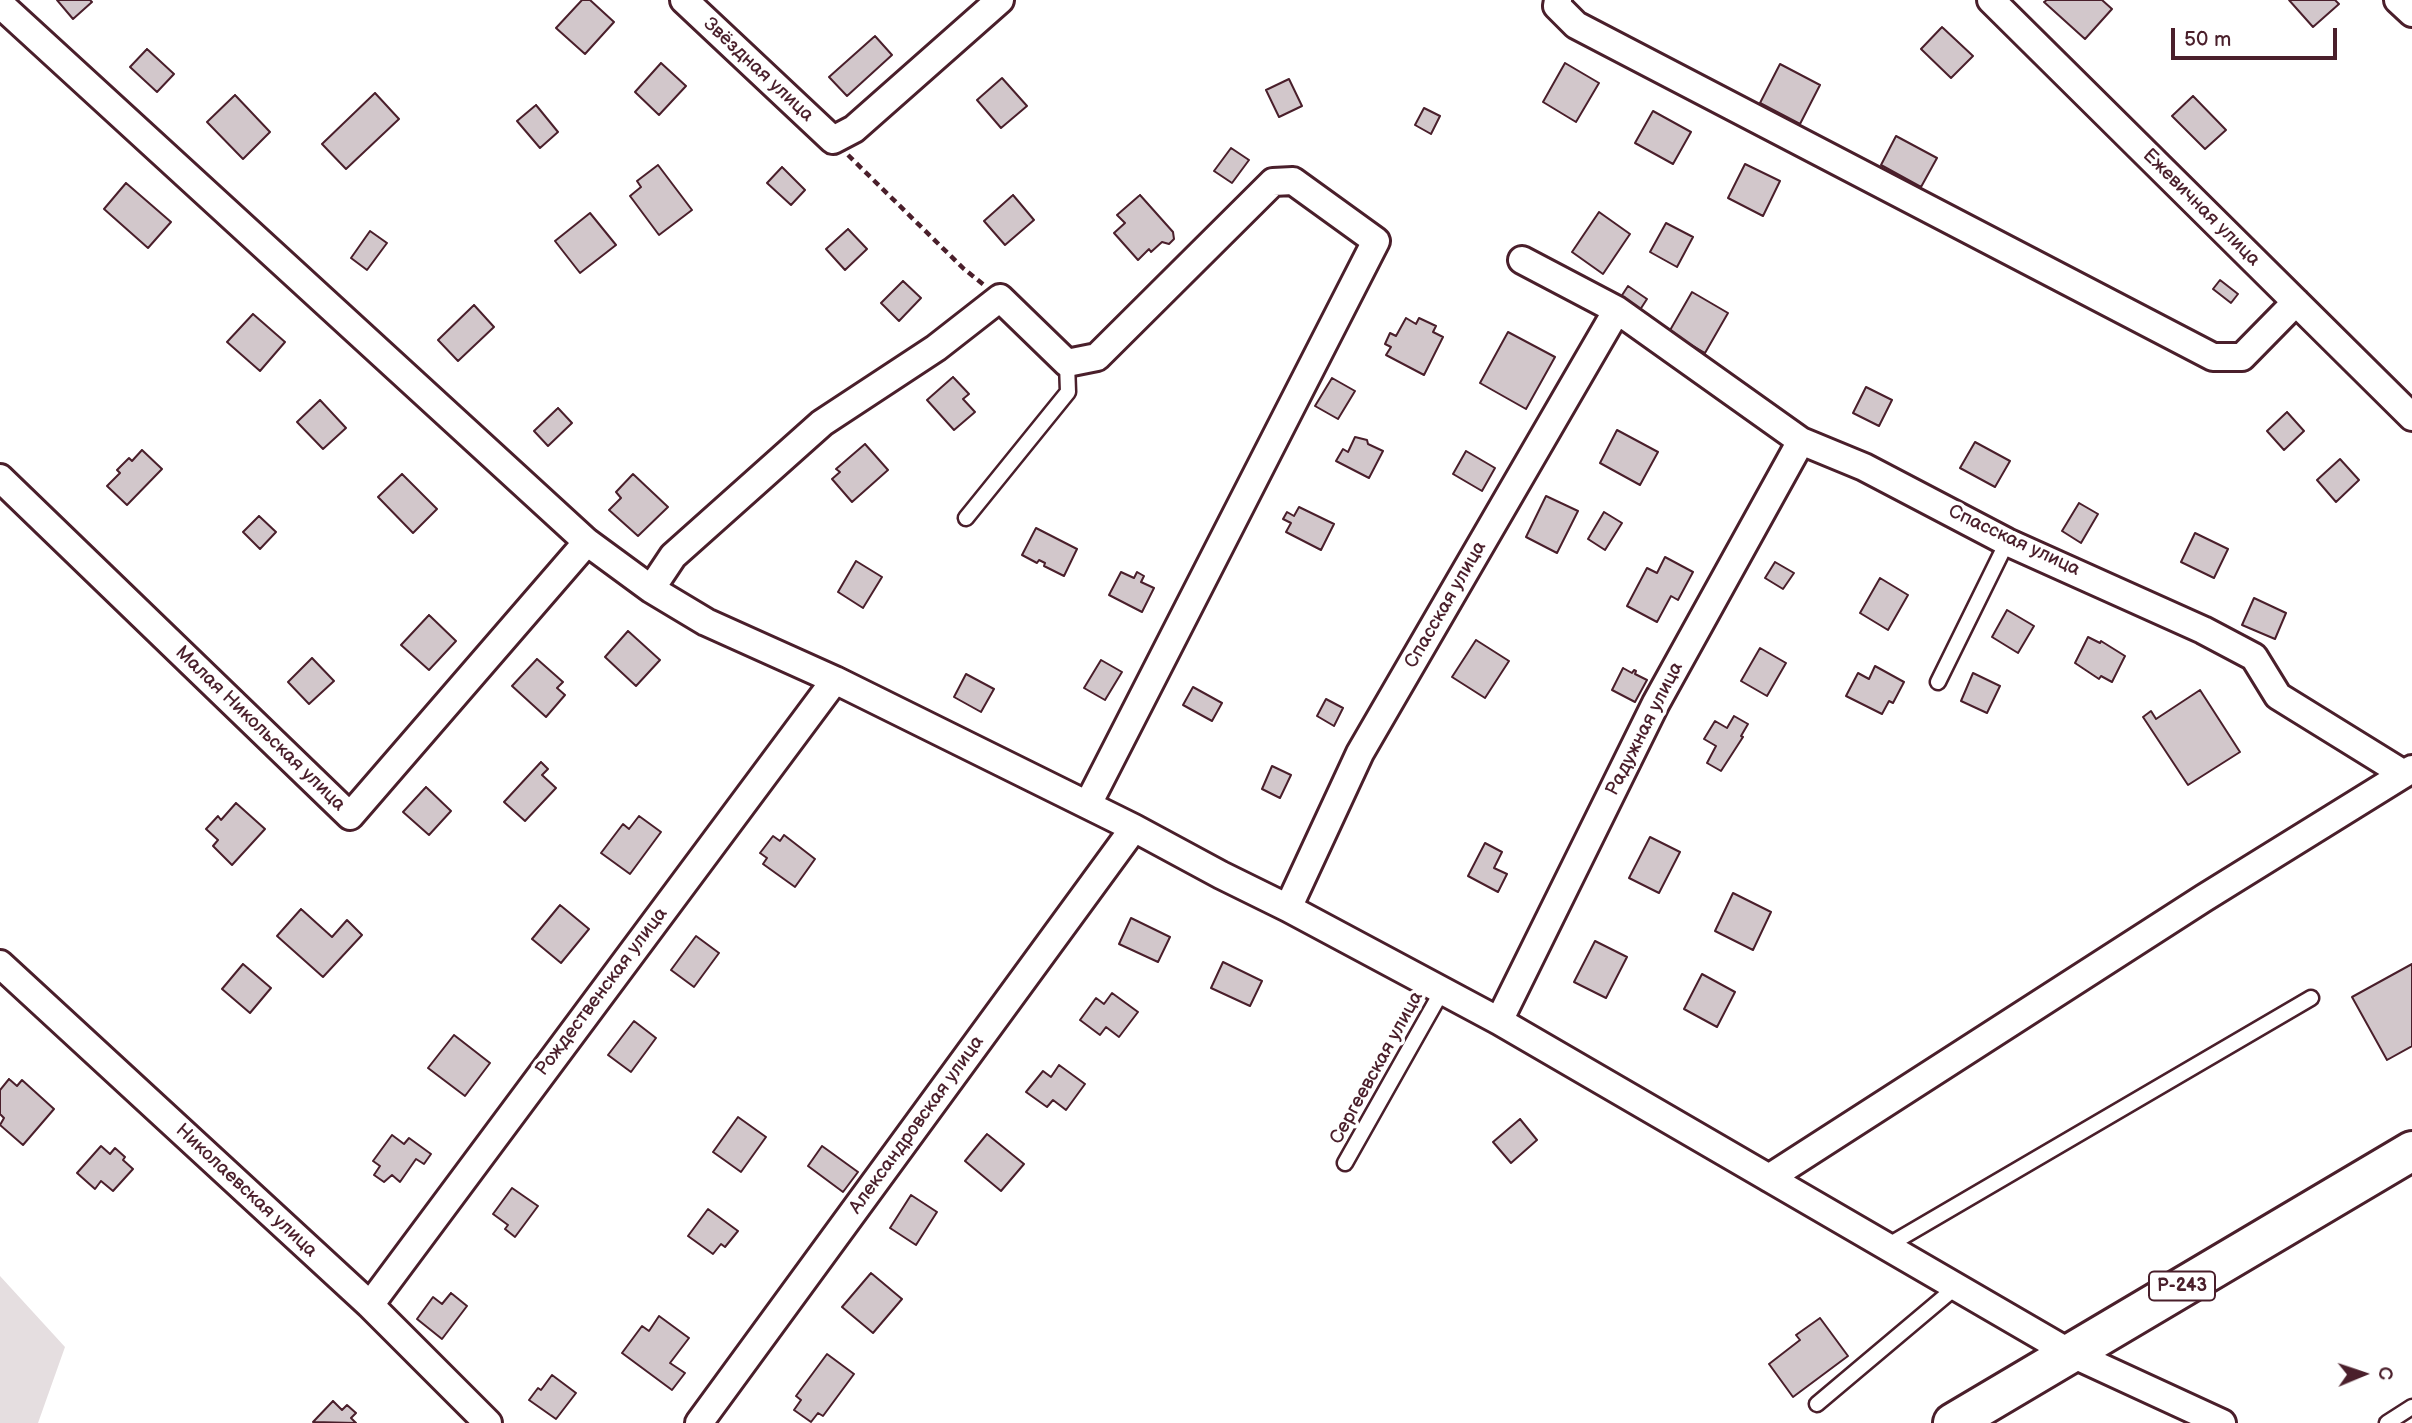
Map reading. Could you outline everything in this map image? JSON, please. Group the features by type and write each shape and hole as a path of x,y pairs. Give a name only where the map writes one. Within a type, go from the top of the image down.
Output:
{"highway":[{"name":"Р-243","path":"1953,1423 2412,1151"}],"street":[{"name":"Звёздная улица","path":"684,0 833,140"},
{"path":"833,140 854,129 1000,0"},
{"path":"1558,0 1557,6 1576,24 2213,357 2242,357 2296,302"},
{"name":"Ежевичная улица","path":"1991,0 2412,417"},
{"path":"2398,0 2412,13"},
{"path":"0,4 587,542 651,589 706,622 835,680 1088,804 1288,908 1499,1021 2070,1353 2222,1423"},
{"path":"651,589 673,556 822,423 936,348 1000,298 1067,363 1097,357 1273,182 1293,181 1376,241 1088,804"},
{"name":"Спасская улица","path":"1522,260 1617,310 1801,441 1864,467 2007,542 2203,630 2254,657 2278,696 2408,772"},
{"name":"Спасская улица","path":"1288,908 1360,752 1617,310"},
{"name":"Радужная улица","path":"1499,1021 1656,704 1801,441"},
{"name":"Малая Никольская улица","path":"0,478 351,816 587,542"},
{"name":"Рождественская улица","path":"370,1305 835,680"},
{"path":"1769,1178 2204,898 2408,772"},
{"name":"Александровская улица","path":"699,1423 1134,828"},
{"name":"Николаевская улица","path":"0,964 370,1305 488,1423"}],"lane":[{"path":"966,518 1068,391 1067,363"},
{"path":"1938,682 2007,542"},
{"name":"Сергеевская улица","path":"1345,1163 1442,991"},
{"path":"1886,1246 2311,999"},
{"path":"1817,1404 1956,1287"},
{"path":"2387,1423 2412,1407"}],"path":[{"path":"833,140 964,268 1000,298"}],"shaded area":[{"path":"0,1276 65,1347 38,1423 0,1423"}],"building":[{"path":"57,0 90,0 92,2 73,19"},
{"path":"582,0 590,0 614,22 585,54 556,28"},
{"path":"2102,0 2112,9 2085,39 2044,2"},
{"path":"2289,0 2335,0 2339,4 2313,27"},
{"path":"1942,27 1973,56 1951,78 1921,49"},
{"path":"875,36 892,55 847,96 829,77"},
{"path":"147,49 174,74 157,92 130,67"},
{"path":"661,63 686,86 659,115 635,92"},
{"path":"1565,63 1599,83 1576,122 1543,102"},
{"path":"1780,64 1820,85 1800,124 1760,103"},
{"path":"1002,78 1027,106 1001,128 977,100"},
{"path":"1289,79 1302,106 1279,117 1266,90"},
{"path":"375,93 399,119 346,169 322,144"},
{"path":"235,95 270,132 243,159 207,122"},
{"path":"2193,96 2226,130 2205,149 2172,116"},
{"path":"536,105 558,132 540,148 517,121"},
{"path":"1424,108 1440,116 1431,134 1415,125"},
{"path":"1653,111 1691,132 1673,164 1635,143"},
{"path":"1896,136 1937,158 1921,187 1881,165"},
{"path":"1231,148 1249,160 1232,183 1214,171"},
{"path":"1745,164 1780,181 1763,216 1728,198"},
{"path":"658,165 692,210 659,235 630,196 641,187 637,181"},
{"path":"782,167 805,190 791,205 767,183"},
{"path":"126,183 171,222 148,248 104,209"},
{"path":"1013,195 1034,220 1005,245 984,221"},
{"path":"1140,195 1173,232 1174,239 1169,244 1162,242 1151,252 1149,249 1138,260 1114,233 1125,223 1117,215"},
{"path":"1599,212 1630,234 1603,274 1572,252"},
{"path":"590,213 616,245 580,273 555,241"},
{"path":"1666,223 1693,237 1677,267 1650,252"},
{"path":"848,229 867,249 845,270 826,249"},
{"path":"370,231 387,243 367,270 351,258"},
{"path":"2220,280 2238,294 2231,303 2213,289"},
{"path":"903,281 921,298 899,321 881,303"},
{"path":"1628,286 1647,299 1636,316 1617,303"},
{"path":"1692,292 1728,313 1705,353 1669,332"},
{"path":"474,305 494,327 458,361 438,340"},
{"path":"253,314 285,342 260,371 227,342"},
{"path":"1406,318 1416,324 1419,318 1436,326 1433,332 1443,337 1424,375 1386,355 1391,347 1385,344 1390,333 1396,336"},
{"path":"1508,332 1555,357 1526,409 1480,383"},
{"path":"953,377 969,394 963,399 975,412 954,430 927,400"},
{"path":"1332,378 1355,391 1338,419 1315,406"},
{"path":"1866,387 1892,400 1879,426 1853,413"},
{"path":"320,400 346,428 323,449 297,422"},
{"path":"558,408 572,423 548,446 534,431"},
{"path":"2287,412 2304,431 2284,450 2267,431"},
{"path":"1617,430 1658,452 1640,485 1600,463"},
{"path":"1355,437 1367,440 1368,444 1383,451 1369,478 1336,461 1343,449 1348,452"},
{"path":"1975,442 2010,461 1995,487 1960,468"},
{"path":"865,444 888,470 852,502 832,479 840,472 836,469"},
{"path":"142,450 162,469 127,505 107,486 120,473 117,470 129,458 132,461"},
{"path":"1466,451 1495,468 1482,491 1453,474"},
{"path":"2340,459 2359,480 2336,502 2317,480"},
{"path":"402,474 437,509 413,533 378,497"},
{"path":"633,474 668,507 638,536 609,510 621,498 616,492"},
{"path":"1546,496 1578,511 1557,553 1526,537"},
{"path":"2079,503 2098,514 2081,543 2062,531"},
{"path":"1299,507 1334,524 1321,550 1286,532 1291,523 1283,519 1287,512 1294,516"},
{"path":"1604,512 1622,523 1605,550 1588,539"},
{"path":"259,516 276,532 260,549 243,532"},
{"path":"1036,528 1077,549 1064,576 1044,566 1045,563 1039,560 1037,563 1022,555"},
{"path":"2195,533 2228,549 2214,578 2181,562"},
{"path":"1665,557 1693,572 1678,600 1671,596 1657,622 1627,606 1647,568 1657,573"},
{"path":"856,561 882,577 863,608 838,592"},
{"path":"1775,562 1794,573 1783,589 1765,578"},
{"path":"1121,572 1134,578 1137,572 1144,576 1141,582 1154,588 1142,612 1109,595"},
{"path":"1880,578 1908,595 1888,630 1860,613"},
{"path":"2254,598 2286,613 2275,639 2242,625"},
{"path":"2007,610 2034,626 2018,653 1992,637"},
{"path":"429,615 456,641 429,670 401,645"},
{"path":"628,631 660,660 636,686 605,657"},
{"path":"2088,637 2100,643 2101,641 2125,656 2112,682 2101,676 2099,679 2075,663"},
{"path":"1476,640 1509,661 1485,698 1452,677"},
{"path":"1760,648 1786,663 1767,696 1741,681"},
{"path":"312,658 334,681 309,704 288,682"},
{"path":"537,659 563,682 557,688 565,695 546,717 512,686"},
{"path":"1101,660 1122,672 1105,700 1084,688"},
{"path":"1875,666 1904,682 1893,703 1889,701 1882,714 1846,696 1858,673 1869,679"},
{"path":"1623,668 1632,673 1636,671 1635,674 1647,680 1635,702 1612,690"},
{"path":"1973,673 2000,686 1987,713 1961,701"},
{"path":"966,674 994,689 981,712 954,697"},
{"path":"1193,687 1222,703 1212,721 1183,705"},
{"path":"2200,690 2240,752 2188,785 2143,717 2151,711 2156,719"},
{"path":"1326,699 1343,708 1334,726 1317,716"},
{"path":"1734,716 1748,724 1741,736 1743,737 1721,771 1707,763 1716,746 1704,739 1715,721 1727,728"},
{"path":"541,762 548,769 542,775 556,788 525,821 504,802"},
{"path":"1272,766 1291,775 1280,798 1262,789"},
{"path":"426,787 451,811 429,835 403,812"},
{"path":"236,803 265,829 232,865 213,846 218,840 206,829 218,816 221,820"},
{"path":"639,816 661,832 630,874 601,853 623,824 629,829"},
{"path":"784,835 815,859 795,887 763,864 767,858 760,853 773,836 780,841"},
{"path":"1650,837 1680,852 1659,893 1629,878"},
{"path":"1485,843 1502,852 1494,868 1507,874 1498,892 1468,876"},
{"path":"1733,893 1771,912 1753,950 1715,931"},
{"path":"560,905 589,929 561,963 532,939"},
{"path":"301,909 332,937 347,920 362,935 323,977 277,936"},
{"path":"1131,918 1170,937 1158,962 1119,944"},
{"path":"696,936 719,953 694,987 671,970"},
{"path":"1595,941 1627,957 1606,998 1574,982"},
{"path":"1223,962 1262,981 1250,1006 1211,988"},
{"path":"243,964 271,988 250,1013 222,989"},
{"path":"2412,964 2412,1046 2387,1060 2352,997"},
{"path":"1702,974 1735,992 1717,1027 1684,1009"},
{"path":"1112,993 1138,1012 1119,1037 1106,1027 1100,1035 1080,1020 1096,998 1104,1004"},
{"path":"634,1021 656,1038 631,1072 608,1055"},
{"path":"454,1035 490,1063 465,1096 428,1068"},
{"path":"1059,1065 1085,1084 1066,1110 1053,1100 1047,1107 1026,1092 1043,1071 1051,1077"},
{"path":"9,1079 17,1086 22,1080 54,1109 23,1145 0,1125 4,1118 0,1114 0,1090"},
{"path":"738,1117 766,1137 741,1172 713,1152"},
{"path":"1520,1119 1537,1140 1511,1163 1493,1142"},
{"path":"987,1134 1024,1164 1001,1191 965,1161"},
{"path":"392,1135 404,1144 409,1138 431,1154 424,1164 416,1159 400,1182 392,1175 384,1182 374,1175 380,1166 373,1161"},
{"path":"101,1146 110,1154 115,1148 133,1169 113,1191 101,1181 95,1189 77,1173"},
{"path":"822,1146 858,1172 843,1192 808,1166"},
{"path":"512,1188 538,1206 515,1237 505,1229 508,1225 493,1214"},
{"path":"911,1195 937,1212 916,1245 890,1228"},
{"path":"708,1209 738,1231 725,1247 721,1244 713,1254 688,1236"},
{"path":"871,1273 902,1299 873,1333 842,1307"},
{"path":"451,1293 467,1306 442,1339 417,1319 433,1297 442,1304"},
{"path":"659,1316 689,1338 670,1363 685,1373 672,1390 622,1353 642,1326 649,1331"},
{"path":"1820,1318 1848,1356 1793,1397 1769,1364 1800,1340 1796,1335"},
{"path":"827,1354 854,1374 823,1416 818,1413 811,1422 794,1410 801,1400 796,1396"},
{"path":"552,1375 576,1393 556,1419 529,1400"},
{"path":"333,1401 342,1410 347,1405 356,1413 351,1418 356,1423 313,1422"}]}
